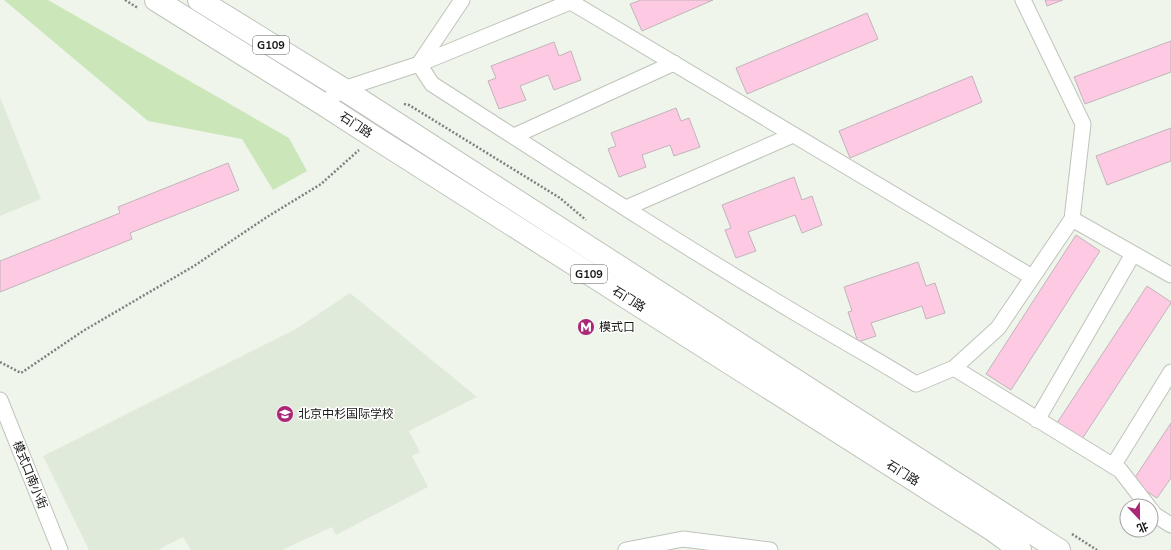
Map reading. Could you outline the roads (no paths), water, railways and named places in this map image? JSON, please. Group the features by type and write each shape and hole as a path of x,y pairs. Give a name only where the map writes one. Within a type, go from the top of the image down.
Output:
{"highway":[{"name":"石门路","path":"156,0 324,104 993,530 1020,550"},
{"name":"石门路","path":"198,0 343,89 1059,550"}],"street":[{"path":"419,64 462,0"},
{"path":"419,64 432,84 626,208 794,312 916,384 954,368 998,328 1072,220 1083,124 1023,0"},
{"path":"324,104 343,89 419,64 573,1 1032,278"},
{"path":"514,136 674,63"},
{"path":"626,208 793,135"},
{"path":"1072,220 1171,275"},
{"path":"1037,420 1133,254"},
{"path":"954,368 1120,470 1142,498"},
{"path":"1113,466 1171,372"},
{"name":"模式口南小街","path":"0,400 60,550"},
{"path":"1159,517 1170,523"},
{"path":"626,550 683,539 770,550"}],"place":[{"name":"模式口","path":"586,327"},
{"name":"北京中杉国际学校","path":"285,414"}]}
